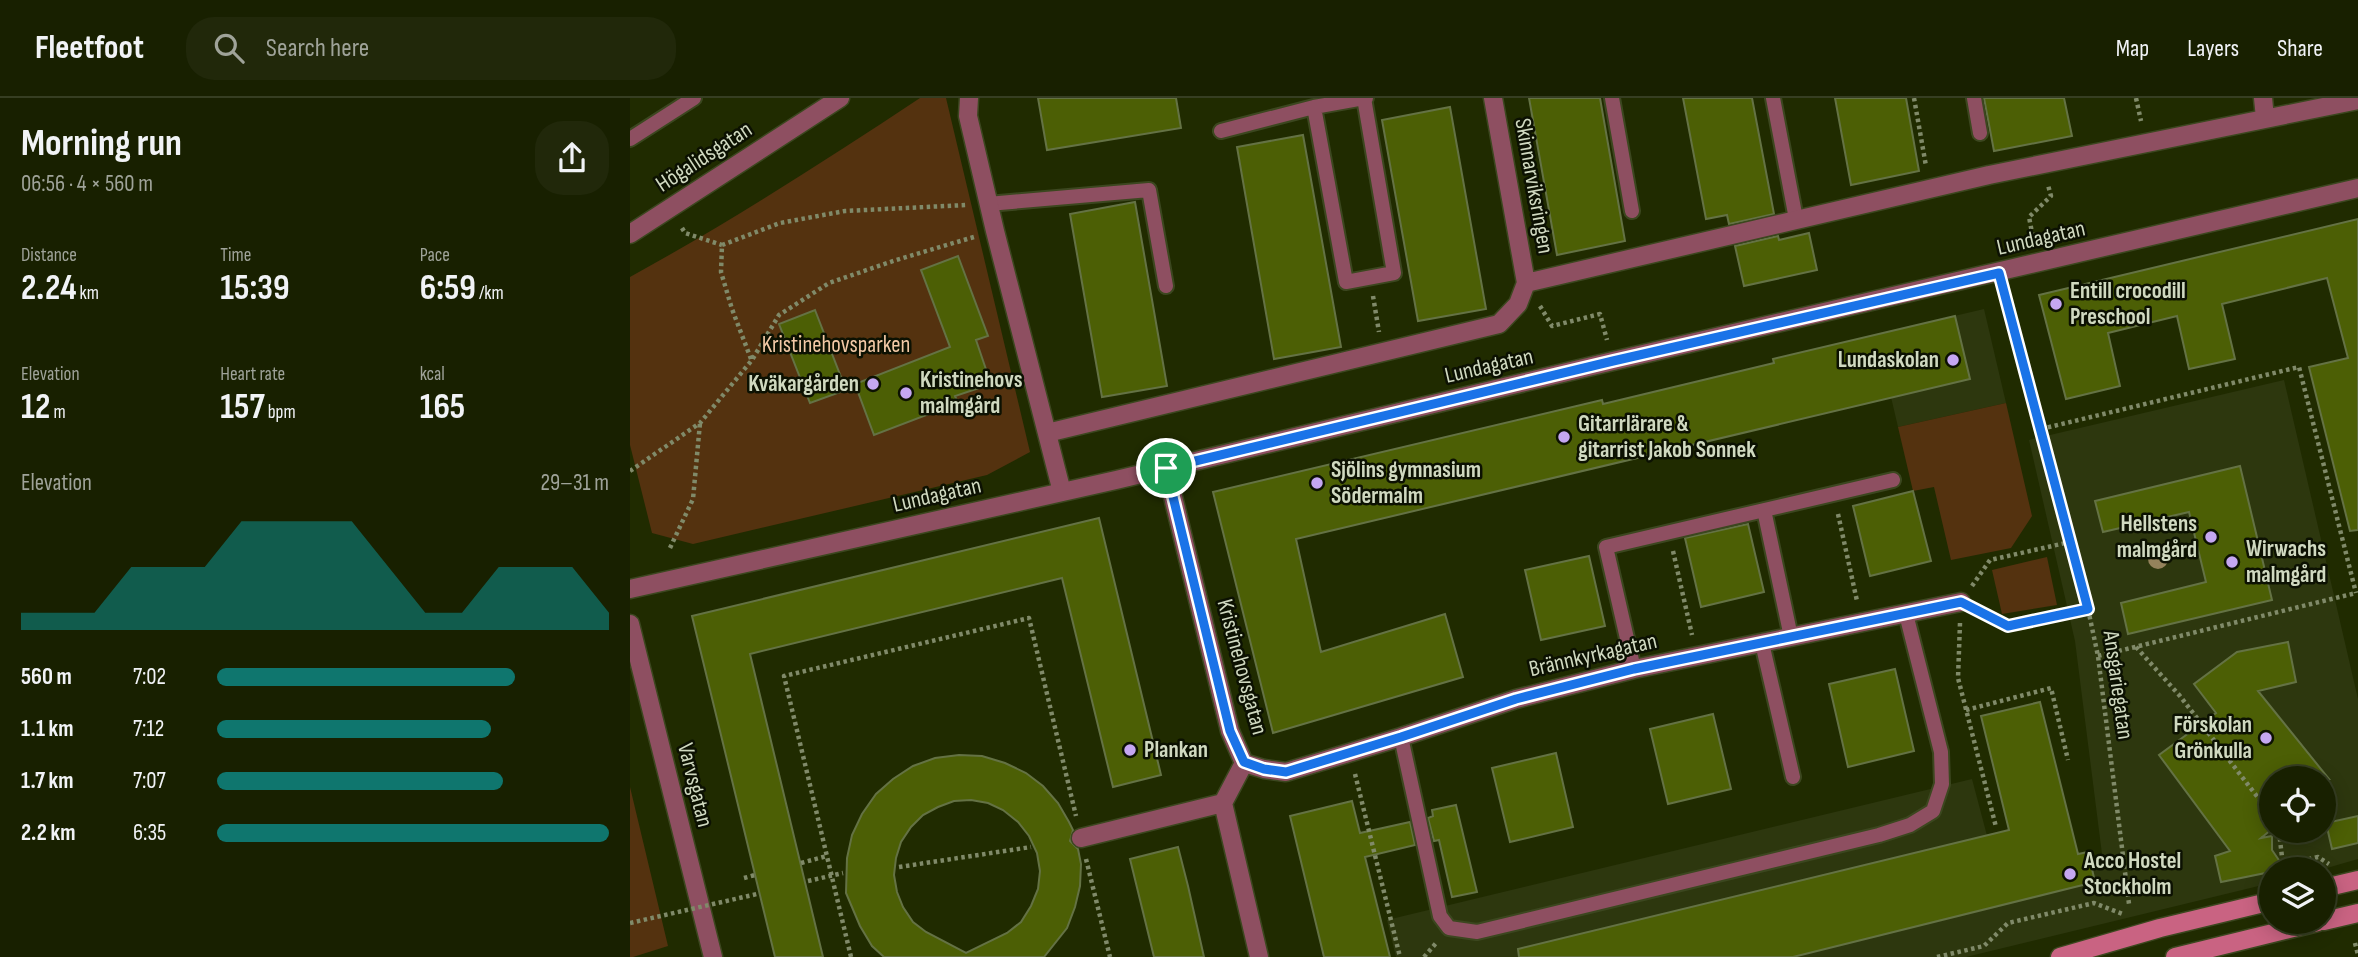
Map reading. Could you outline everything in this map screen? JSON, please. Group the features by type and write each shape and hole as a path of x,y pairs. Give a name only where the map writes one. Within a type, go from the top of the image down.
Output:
{"main road":[{"path":"2336,885 2358,880"},
{"path":"2060,957 2160,928 2259,904"},
{"path":"2336,918 2358,913"},
{"path":"2175,957 2269,934"}],"street":[{"name":"Högalidsgatan","path":"630,234 840,98"},
{"path":"969,98 968,116 988,204 1062,492"},
{"name":"Skinnarviksringen","path":"1493,98 1526,283"},
{"path":"2263,98 2265,118"},
{"path":"1526,283 1930,188 2358,100"},
{"name":"Lundagatan","path":"630,589 1166,468 2358,188"},
{"name":"Lundagatan","path":"1047,433 1499,324 1518,304 1526,283"},
{"name":"Kristinehovsgatan","path":"1166,468 1230,731 1244,762 1223,803"},
{"name":"Brännkyrkagatan","path":"1244,762 1264,769 1286,772 1516,699 1634,669 1961,602"},
{"name":"Varvsgatan","path":"630,624 713,957"},
{"path":"1081,838 1223,803 1259,957"}],"lane":[{"path":"630,139 694,98"},
{"path":"1221,131 1314,107 1365,98 1394,273 1346,282 1314,107"},
{"path":"1612,98 1632,211"},
{"path":"1773,98 1796,219"},
{"path":"1973,98 1980,133"},
{"path":"988,204 1149,190 1166,286"},
{"path":"1634,669 1606,547 1893,480"},
{"path":"1764,510 1791,637"},
{"path":"1401,737 1440,916 1449,928 1477,932 1866,838 1910,825 1933,811 1942,784 1941,752 1906,614"},
{"path":"1762,643 1793,777"}],"path":[{"path":"1914,98 1930,188"},
{"path":"2136,98 2139,112"},
{"path":"2032,237 2029,217 2051,196 2049,188"},
{"path":"685,233 722,246 780,223 845,211 988,204"},
{"path":"630,471 700,423 751,360 779,315 829,283 995,231"},
{"path":"722,246 721,272 751,360"},
{"name":"Ansgariegatan","path":"1999,273 2071,542 2098,656 2129,904"},
{"path":"1372,289 1380,334"},
{"path":"1552,326 1600,314 1606,337"},
{"path":"2041,429 2299,367 2357,592 2098,656"},
{"path":"670,548 694,499 700,423"},
{"path":"1838,517 1862,622"},
{"path":"1996,827 1958,678 1961,602 1990,560 2071,542"},
{"path":"1673,551 1697,656"},
{"path":"1961,602 2008,626 2088,609"},
{"path":"851,957 784,676 1029,618 1110,957"},
{"path":"2136,647 2180,696 2259,799"},
{"path":"1966,710 2051,688 2068,760"},
{"path":"1350,753 1400,957"},
{"path":"899,867 1031,847"},
{"path":"801,863 827,856"},
{"path":"808,881 843,873"},
{"path":"744,877 755,875"},
{"path":"630,923 757,894"},
{"path":"1937,957 1984,946 2008,923 2094,903 2160,928"},
{"path":"2355,943 2358,955"}],"shaded area":[{"name":"Lundaskolan","path":"1984,309 2006,403 1898,427 1891,397 1929,322"},
{"path":"2284,380 2358,699 2358,859 2336,865 2336,857 2259,857 2259,886 1966,957 1396,957 1387,920 1972,779 1999,881 2102,854 2075,641 2029,440"}],"green space":[{"name":"Kristinehovsparken","path":"920,98 946,98 1030,452 987,475 693,544 652,533 630,445 630,277 777,190"},
{"path":"2006,403 2032,516 2011,548 1951,560 1934,487 1913,491 1898,427"},
{"path":"2047,557 2057,605 2002,614 1992,570"},
{"path":"630,787 668,946 633,957 630,957"}],"building":[{"path":"1038,98 1176,98 1181,128 1047,150"},
{"path":"1529,98 1600,98 1625,241 1557,255"},
{"path":"1683,98 1752,98 1774,214 1729,224 1727,215 1706,219"},
{"path":"1835,98 1906,98 1919,171 1851,185"},
{"path":"1984,98 2064,98 2072,136 1994,151"},
{"path":"1450,107 1486,309 1418,321 1382,120"},
{"path":"1303,135 1341,347 1274,359 1237,147"},
{"path":"1135,202 1167,386 1102,397 1070,214"},
{"path":"2358,219 2358,530 2350,531 2309,367 2348,358 2327,278 2222,304 2235,359 2189,369 2177,316 2108,333 2120,386 2066,399 2039,295"},
{"path":"1809,233 1817,270 1744,286 1735,246 1778,236 1779,240"},
{"path":"958,256 988,336 976,340 991,384 955,396 958,403 874,435 855,384 950,347 921,270"},
{"path":"815,310 846,390 810,403 779,324"},
{"path":"1955,316 1970,379 1296,539 1321,652 1445,614 1463,677 1273,733 1213,492 1602,400 1603,404 1774,363 1773,359"},
{"name":"Wirwachs malmgård","path":"2240,466 2272,600 2128,634 2121,603 2206,582 2189,512 2103,532 2095,501"},
{"path":"1913,491 1931,561 1870,576 1853,506"},
{"name":"Plankan","path":"1099,518 1161,775 1113,787 1062,578 750,654 823,957 775,957 692,616"},
{"path":"1748,524 1764,592 1701,607 1685,538"},
{"path":"1589,556 1605,626 1541,640 1525,570"},
{"path":"2288,642 2296,682 2258,691 2319,766 2259,766 2259,843 2272,843 2272,850 2277,857 2259,857 2259,874 2221,882 2215,856 2230,851 2159,755 2216,713 2194,684 2237,652"},
{"path":"1895,669 1914,751 1848,767 1829,684"},
{"path":"2040,702 2078,854 2088,852 2095,882 1793,957 1519,957 1518,949 2009,830 1981,716"},
{"path":"1713,714 1731,789 1668,804 1650,729"},
{"path":"1556,753 1573,827 1510,842 1492,768"},
{"path":"982,756 1026,773 1043,786 1058,803 1069,822 1073,830 1070,841 1078,849 1081,864 1080,886 1067,928 1044,957 884,957 872,946 860,926 846,893 847,858 852,835 876,794 913,766 935,758","holes":["954,801 988,803 1003,810 1018,822 1029,836 1037,853 1040,871 1038,889 1021,922 1007,933 966,953 913,922 897,892 894,875 896,858 901,842 923,815"]},
{"path":"1352,801 1360,833 1410,822 1415,845 1365,857 1390,957 1324,957 1290,816"},
{"path":"1456,805 1477,892 1452,897 1439,840 1434,841 1428,818 1433,816 1432,810"},
{"path":"2358,816 2358,843 2332,849 2331,843 2336,843 2336,821"},
{"path":"1178,847 1204,957 1154,957 1130,859"}],"place":[{"name":"Entill crocodill Preschool","path":"2056,304"},
{"name":"Lundaskolan","path":"1953,360"},
{"name":"Kväkargården","path":"873,384"},
{"name":"Kristinehovs malmgård","path":"906,393"},
{"name":"Gitarrlärare & gitarrist Jakob Sonnek","path":"1564,437"},
{"name":"Sjölins gymnasium Södermalm","path":"1317,483"},
{"name":"Hellstens malmgård","path":"2211,537"},
{"name":"Wirwachs malmgård","path":"2232,562"},
{"name":"Förskolan Grönkulla","path":"2266,738"},
{"name":"Plankan","path":"1130,750"},
{"name":"Acco Hostel Stockholm","path":"2070,874"}],"route":[{"path":"1999,273 2088,609 2008,626 1961,602 1634,669 1516,699 1286,772 1264,769 1244,762 1230,731 1166,468 1613,361 1999,273"}]}
